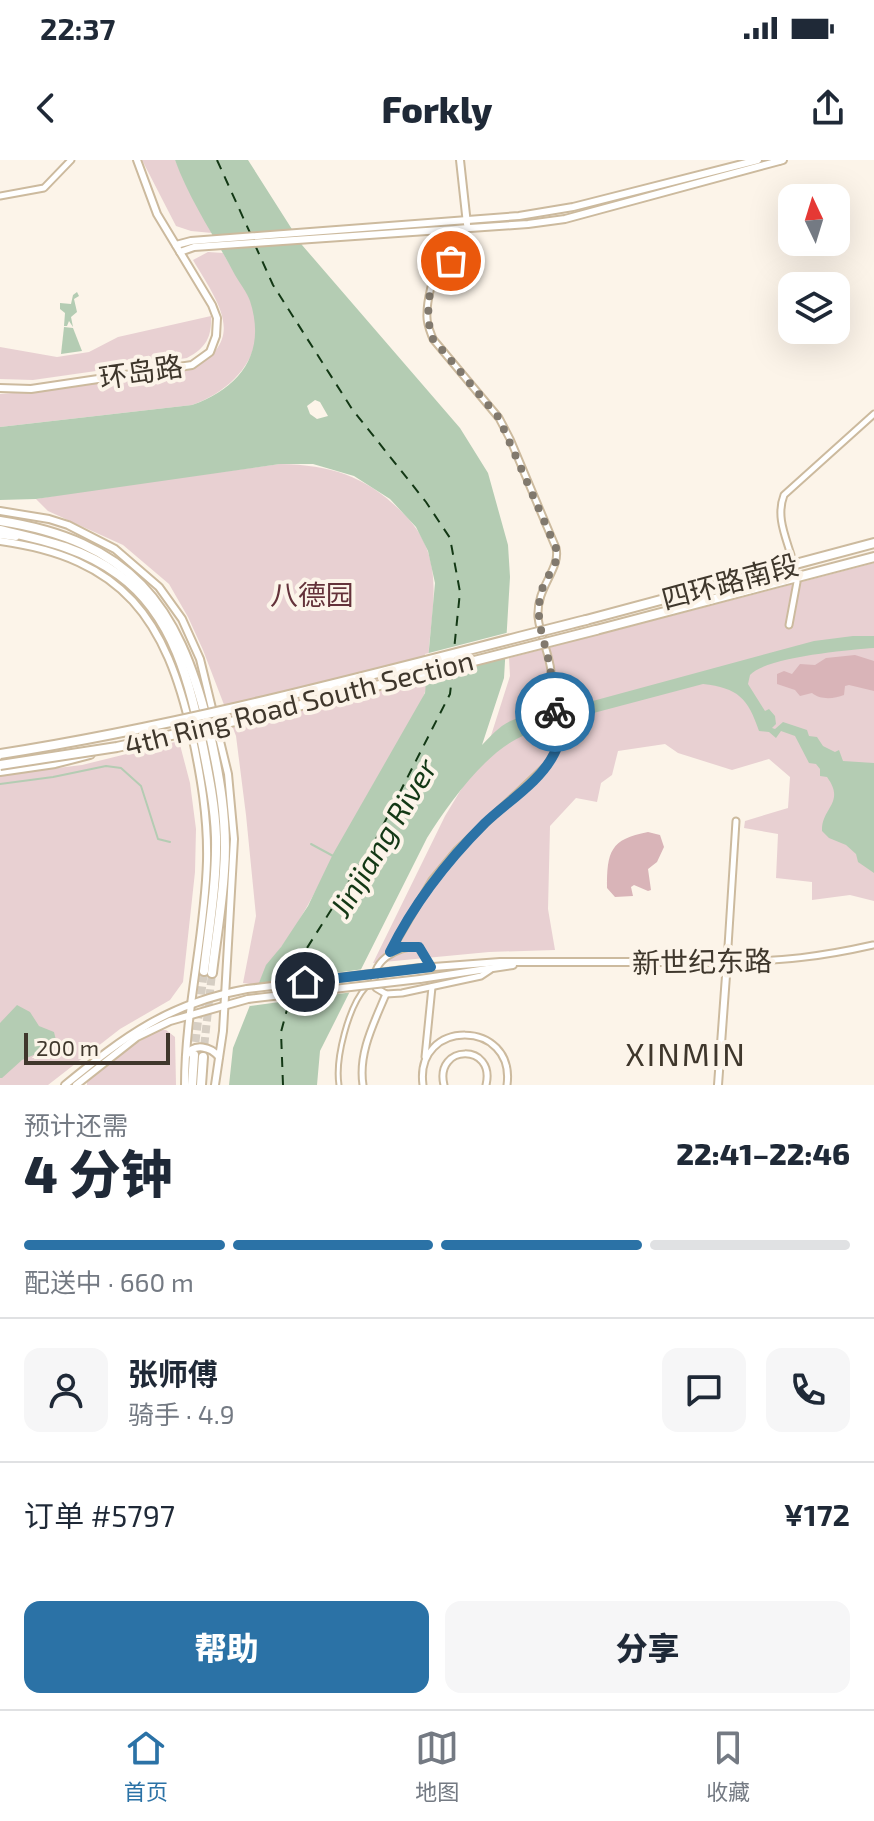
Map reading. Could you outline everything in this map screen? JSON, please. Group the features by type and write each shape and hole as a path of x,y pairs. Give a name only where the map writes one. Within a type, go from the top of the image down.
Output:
{"highway":[{"path":"0,519 81,543 131,574 164,611 192,666 211,739 224,825 224,870 208,972 216,839 210,782 184,667 158,617 122,576 100,562 59,544 30,537 0,535"},
{"name":"四环路南段","path":"586,620 874,543"},
{"name":"四环路南段","path":"596,630 874,557"},
{"name":"4th Ring Road South Section","path":"0,752 120,734 259,703 586,620"},
{"name":"4th Ring Road South Section","path":"0,765 117,747 262,715 596,630"},
{"path":"0,771 55,763 117,747"},
{"path":"192,1085 194,1056"},
{"path":"194,1056 201,1085"}],"main road":[{"name":"环岛路","path":"0,388 46,387 192,365 201,360 214,344 217,318 212,305 157,214 137,160"},
{"path":"460,160 467,224"},
{"path":"467,224 573,207 758,160"},
{"path":"178,249 202,243 565,219 780,160"},
{"path":"0,511 68,525 115,549 140,568 174,607 200,659 228,774 234,839 225,993 215,1085"},
{"path":"0,535 84,565 115,583 150,621 167,651 182,692 202,782 207,863 188,1015 194,1056 185,1085"},
{"path":"192,666 211,702"},
{"path":"207,863 216,839"},
{"name":"新世纪东路","path":"65,1085 136,1030 190,1003 225,993 420,968 500,962 727,962"},
{"path":"718,1085 727,962"},
{"name":"新世纪东路","path":"76,1085 137,1037 188,1015 224,1004 529,963"},
{"path":"194,1056 189,1051 199,1047 209,1048 219,1057"}],"street":[{"path":"0,196 44,188 71,160"},
{"path":"363,1085 361,1065 386,994 376,988 374,981 378,969 432,880 456,851 547,765 555,752 559,729 549,686 551,670 538,609 542,589 556,561 556,548 499,418 433,339 429,329 427,314 436,272 442,264 458,260 463,255 461,232 467,224"},
{"path":"791,555 780,518 784,495 874,414"},
{"path":"789,625 797,582"},
{"path":"727,962 736,821"},
{"name":"新世纪东路","path":"727,962 785,961 873,945"},
{"path":"390,952 401,947 419,947 431,967"},
{"name":"新世纪东路","path":"386,994 481,976 493,968"},
{"path":"339,1085 339,1055 347,1028 363,989 374,981"},
{"path":"423,1085 432,987"},
{"path":"425,1061 442,1041 454,1035 481,1037 502,1055 507,1068 507,1085"},
{"path":"444,1085 442,1076 447,1062 453,1057 468,1054 475,1056 486,1067 486,1085"}],"green space":[{"path":"142,160 175,160 212,233 176,226"},
{"path":"208,252 223,253 246,291 255,315 257,333 246,364 223,388 192,405 0,427 0,394 53,390 188,370 207,359 218,347 223,334 219,306 193,260"},
{"path":"211,316 206,341 187,358 33,380 0,379 0,347 57,357 89,352 118,337"},
{"name":"八德园","path":"280,464 317,467 348,476 363,482 391,502 417,530 425,545 431,561 434,594 428,678 419,706 297,924 258,985 243,983 256,916 236,736 188,617 169,584 123,545 48,511 36,499"},
{"path":"874,563 874,901 850,895 812,900 812,882 776,878 778,834 744,828 745,821 788,808 790,777 769,759 732,770 678,753 665,744 618,751 612,775 601,783 597,802 576,798 550,826 548,909 555,950 489,952 373,963 445,816 488,745 510,676 509,658"},
{"path":"179,741 190,783 196,829 195,872 183,982 170,1000 120,1029 48,1085 0,1085 0,775 82,765"},
{"path":"159,1030 166,1030 175,1037 176,1085 87,1085 87,1081 123,1051"}],"shaded area":[{"path":"855,655 874,661 874,691 849,685 845,686 844,695 827,698 812,693 800,696 795,690 777,684 777,674 784,671 792,674 800,664 815,665 826,658"},
{"path":"648,832 660,835 664,847 657,862 648,869 651,890 634,885 631,887 633,896 615,897 607,888 608,865 613,849 626,839"}],"water":[{"name":"Jinjiang River","path":"175,160 248,160 302,245 460,428 488,473 508,545 510,577 504,678 482,745 504,725 536,711 578,705 814,641 874,636 874,648 772,663 750,675 748,684 765,711 769,709 775,716 776,724 772,728 783,722 807,730 809,736 817,737 823,746 835,752 839,750 843,761 874,763 874,873 858,862 856,854 846,845 829,838 822,831 834,799 827,777 820,776 816,764 809,763 795,736 781,731 776,738 769,732 759,731 751,710 733,692 703,684 586,715 513,741 488,760 454,798 427,838 320,1051 317,1085 229,1085 233,1048 266,965 308,906 333,854 425,693 435,583 428,551 416,527 390,499 354,476 313,464 280,464 36,499 0,500 0,427 192,405 224,389 245,366 255,337 250,301","holes":["315,400 320,402 328,416 317,419 310,414 307,406"]},
{"path":"77,292 79,296 74,299 77,312 71,317 73,327 69,321 64,326 65,313 60,309 60,303 71,304"},
{"path":"64,327 73,328 82,351 61,354"},
{"path":"17,1005 30,1012 39,1026 54,1032 56,1040 52,1047 22,1060 0,1078 0,1023"}],"pier":[{"path":"510,632 509,656 423,680 425,654"},
{"path":"364,969 353,992 250,1006 248,996 254,984"}],"waterway":[{"path":"0,784 106,766 121,768 141,786 158,839 170,842"},
{"name":"Jinjiang River","path":"311,844 335,857"}],"ferry route":[{"path":"217,160 251,235"},
{"path":"255,245 273,285 352,409 426,502 450,538 460,592 454,650"},
{"path":"294,981 300,959 376,839 450,694 453,668"},
{"path":"283,1085 281,1032 293,987"}],"tunnel":[{"path":"194,1054 204,971"},
{"path":"203,1057 212,973"}],"way so far":[{"path":"451,261 442,264 436,272 427,314 429,329 433,339 499,418 558,555 542,589 538,609 552,676 549,686 555,712"}],"district":[{"name":"XINMIN","path":"686,1055"}],"route":[{"path":"305,982 431,967 419,947 401,947 390,952 432,880 456,851 547,765 558,743 555,712"}]}
